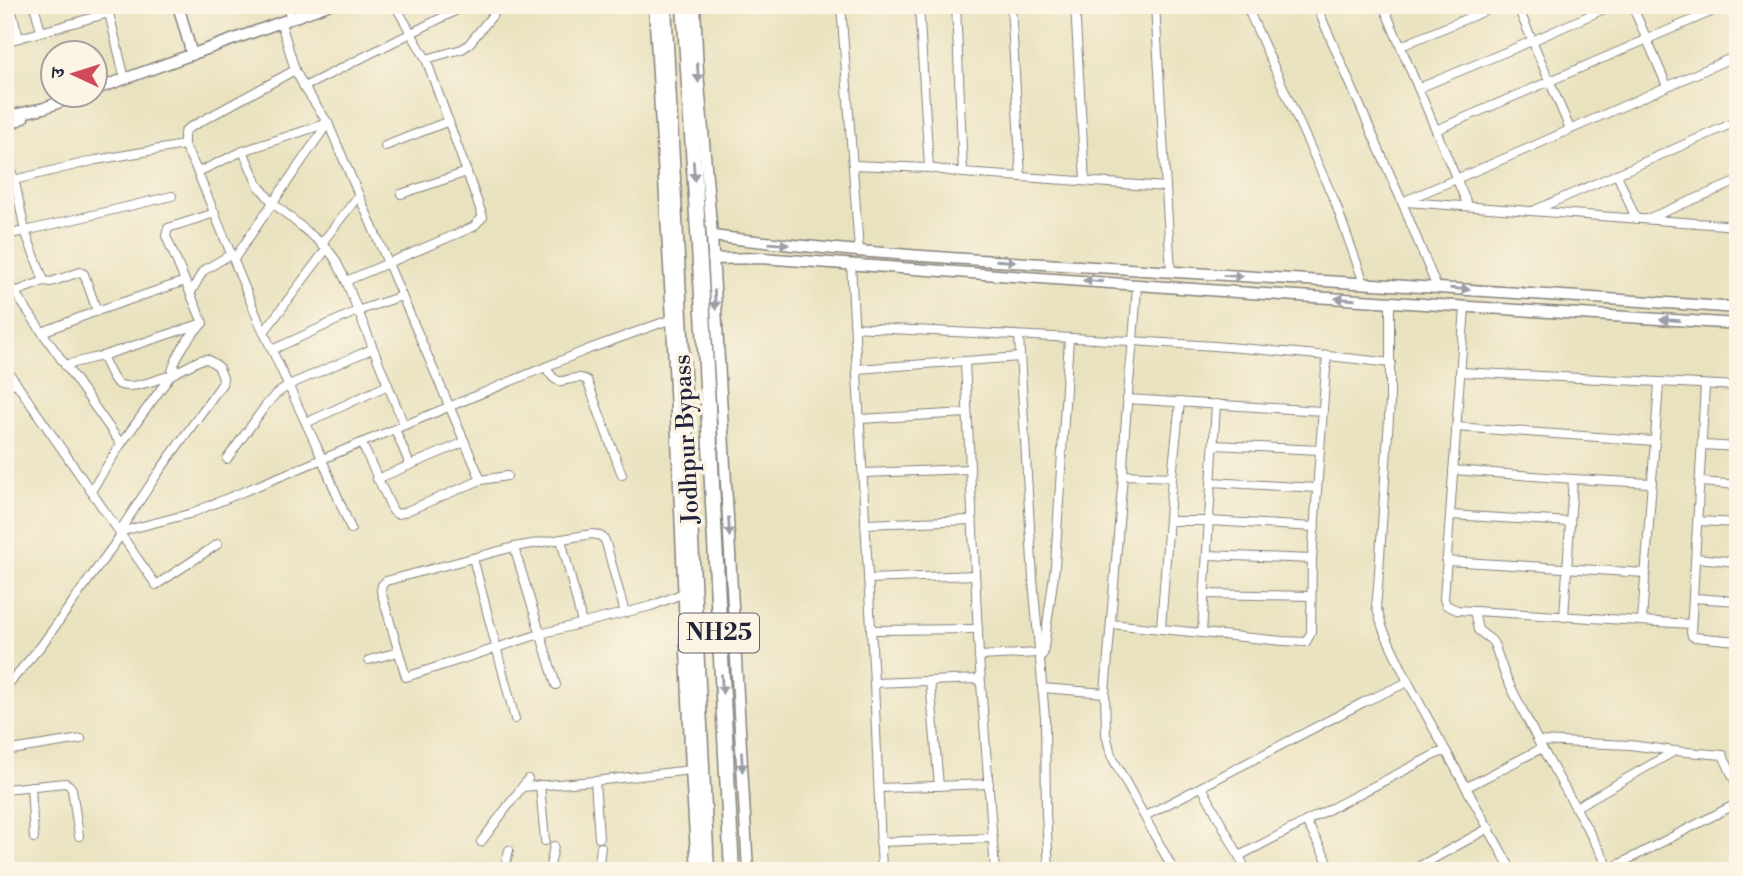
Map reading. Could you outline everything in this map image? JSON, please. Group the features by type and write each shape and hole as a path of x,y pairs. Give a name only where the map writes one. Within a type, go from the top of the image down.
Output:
{"highway":[{"path":"664,5 707,871"},
{"name":"Jodhpur Bypass","path":"684,5 732,871"}],"street":[{"path":"10,5 19,38"},
{"path":"34,5 41,31"},
{"path":"178,5 194,54"},
{"path":"183,5 194,54"},
{"path":"287,5 286,22 295,70 328,124 481,480"},
{"path":"108,85 328,5"},
{"path":"346,281 473,227 483,217 426,59 395,5"},
{"path":"304,87 467,5"},
{"path":"426,59 468,45 501,5"},
{"path":"654,5 672,319 697,871"},
{"path":"695,5 712,236 748,871"},
{"path":"841,5 859,250"},
{"path":"919,5 929,168"},
{"path":"956,5 963,173"},
{"path":"1011,5 1021,177"},
{"path":"1075,5 1085,181"},
{"path":"1155,5 1171,272"},
{"path":"1246,5 1335,202 1364,283"},
{"path":"1316,5 1437,288"},
{"path":"1383,5 1468,206"},
{"path":"1401,46 1499,5"},
{"path":"1517,5 1570,130"},
{"path":"1419,89 1613,5"},
{"path":"1632,5 1667,86"},
{"path":"1436,130 1727,5"},
{"path":"5,42 108,9 125,79"},
{"path":"1402,202 1738,55"},
{"path":"295,70 187,129 184,133 184,145 351,529"},
{"path":"5,117 44,108"},
{"path":"5,126 44,108"},
{"path":"384,146 449,121"},
{"path":"1532,211 1738,121"},
{"path":"198,172 243,151 328,124"},
{"path":"191,292 203,271 232,256 328,124"},
{"path":"5,190 15,183 96,160 184,145"},
{"path":"5,148 25,230 44,281"},
{"path":"243,151 258,186 335,259 404,425"},
{"path":"853,165 929,168 963,173 1166,187"},
{"path":"401,194 467,172"},
{"path":"1617,174 1636,219"},
{"path":"1646,219 1738,181"},
{"path":"264,332 359,195"},
{"path":"5,235 172,196"},
{"path":"1402,202 1738,226"},
{"path":"203,323 166,231 168,228 215,213"},
{"path":"712,236 778,244 1171,272 1738,308"},
{"path":"713,259 761,258 1738,324"},
{"path":"851,264 882,871"},
{"path":"15,292 80,272 84,274 97,311"},
{"path":"5,278 121,444"},
{"path":"42,332 186,281"},
{"path":"1137,284 1105,692 1106,734 1111,755 1174,871"},
{"path":"272,350 357,311 402,296"},
{"path":"1390,302 1391,402 1376,606 1382,629 1408,682 1512,871"},
{"path":"1465,307 1446,561 1446,605 1457,610 1691,624"},
{"path":"120,533 189,514 546,367 672,319"},
{"path":"65,365 102,356 203,323"},
{"path":"91,491 171,375 187,340 203,323"},
{"path":"855,327 1134,342 1327,355 1391,363"},
{"path":"1019,336 1045,718 1049,871"},
{"path":"1041,671 1055,567 1069,338"},
{"path":"227,459 275,395 289,385 372,349"},
{"path":"1111,624 1283,642 1306,642 1311,633 1312,559 1327,355"},
{"path":"5,688 41,646 222,384 223,378 218,366 207,359 171,375 132,387 125,386 116,383 102,356"},
{"path":"857,369 1020,357"},
{"path":"965,362 979,656 995,871"},
{"path":"546,367 558,382 582,377 587,380 622,475"},
{"path":"5,368 156,584 218,544"},
{"path":"1460,372 1738,386"},
{"path":"5,390 15,381"},
{"path":"1642,621 1659,383"},
{"path":"306,423 388,385"},
{"path":"1705,385 1692,636 1738,641"},
{"path":"1127,399 1322,411"},
{"path":"1161,628 1180,402"},
{"path":"1202,633 1216,404"},
{"path":"860,419 967,413"},
{"path":"1456,428 1654,441"},
{"path":"395,429 410,466"},
{"path":"377,479 465,442"},
{"path":"362,444 377,479 397,514 481,480 507,475"},
{"path":"1214,445 1320,450"},
{"path":"1703,445 1738,447"},
{"path":"863,473 970,469"},
{"path":"1453,470 1651,483"},
{"path":"1123,475 1172,478"},
{"path":"1564,617 1573,479"},
{"path":"1211,482 1317,488"},
{"path":"1701,482 1738,485"},
{"path":"1450,514 1570,522"},
{"path":"865,524 972,520"},
{"path":"1170,521 1315,527"},
{"path":"1698,521 1738,523"},
{"path":"625,612 605,539 592,534 514,547 386,581 382,586 381,596 406,677 540,634 651,606 684,593"},
{"path":"561,540 582,623"},
{"path":"514,547 556,685"},
{"path":"1207,555 1312,559"},
{"path":"472,558 515,719"},
{"path":"1696,558 1738,562"},
{"path":"1446,561 1646,573"},
{"path":"868,579 975,575"},
{"path":"1204,594 1311,596"},
{"path":"1693,598 1738,601"},
{"path":"1474,611 1478,630 1494,644 1505,675 1540,744 1609,870 1738,803"},
{"path":"871,630 978,629"},
{"path":"369,660 398,652"},
{"path":"979,656 1039,653"},
{"path":"874,683 981,679"},
{"path":"930,681 939,786"},
{"path":"1145,816 1364,702 1408,682"},
{"path":"1042,688 1105,692"},
{"path":"5,751 81,739"},
{"path":"1467,787 1540,744 1630,745 1723,755 1738,788"},
{"path":"1240,856 1446,751"},
{"path":"1576,807 1675,751"},
{"path":"522,787 691,769"},
{"path":"481,842 528,779"},
{"path":"595,781 600,843 598,871"},
{"path":"5,789 65,783 69,785 72,789 79,836"},
{"path":"879,788 989,784"},
{"path":"540,785 545,841"},
{"path":"31,786 34,838"},
{"path":"1202,787 1247,871"},
{"path":"1306,821 1333,871"},
{"path":"1411,871 1489,828"},
{"path":"880,842 993,838"},
{"path":"549,871 554,846"},
{"path":"504,871 509,850"}]}
